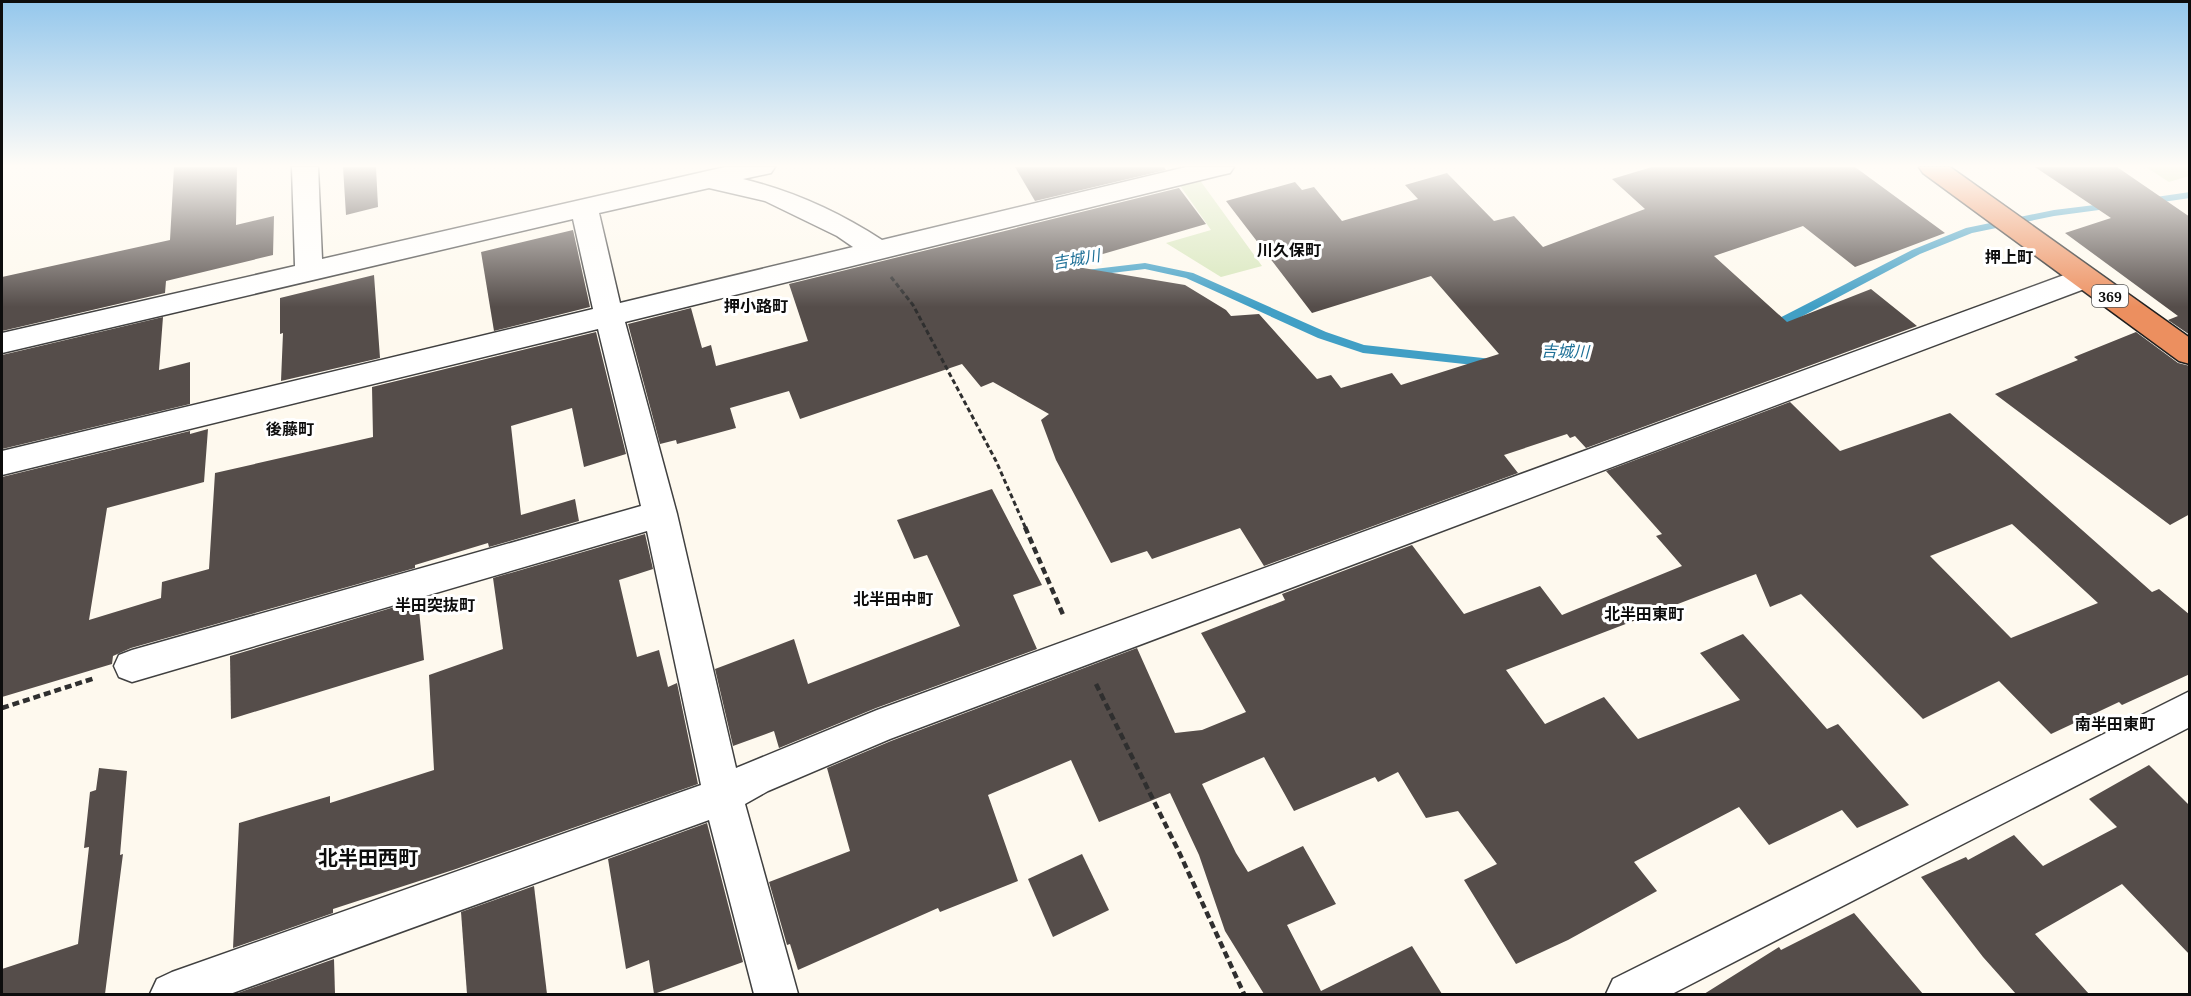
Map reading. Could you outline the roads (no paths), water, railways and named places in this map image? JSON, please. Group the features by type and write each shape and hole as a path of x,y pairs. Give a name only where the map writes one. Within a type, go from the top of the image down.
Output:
{"highway":[{"name":"369","path":"1997,213 2190,353"}],"street":[{"path":"307,213 309,273"},
{"path":"2,343 561,213"},
{"path":"585,213 660,514 723,796 776,994"},
{"path":"813,213 847,230 880,259"},
{"path":"2,463 609,316 880,259 1049,213"},
{"path":"172,994 723,796 754,778 877,728 2085,278"},
{"path":"132,666 660,514"},
{"path":"1628,994 2190,708"}],"waterway":[{"name":"吉城川","path":"1772,327 1916,252 1970,230 2052,213"},
{"name":"吉城川","path":"1086,273 1145,266 1189,275 1322,335 1363,349 1492,363"}],"district":[{"name":"川久保町","path":"1289,250"},
{"name":"押上町","path":"2009,257"},
{"name":"押小路町","path":"756,306"},
{"name":"後藤町","path":"290,429"},
{"name":"北半田中町","path":"893,599"},
{"name":"半田突抜町","path":"435,605"},
{"name":"北半田東町","path":"1644,614"},
{"name":"南半田東町","path":"2115,724"},
{"name":"北半田西町","path":"368,857"}]}
